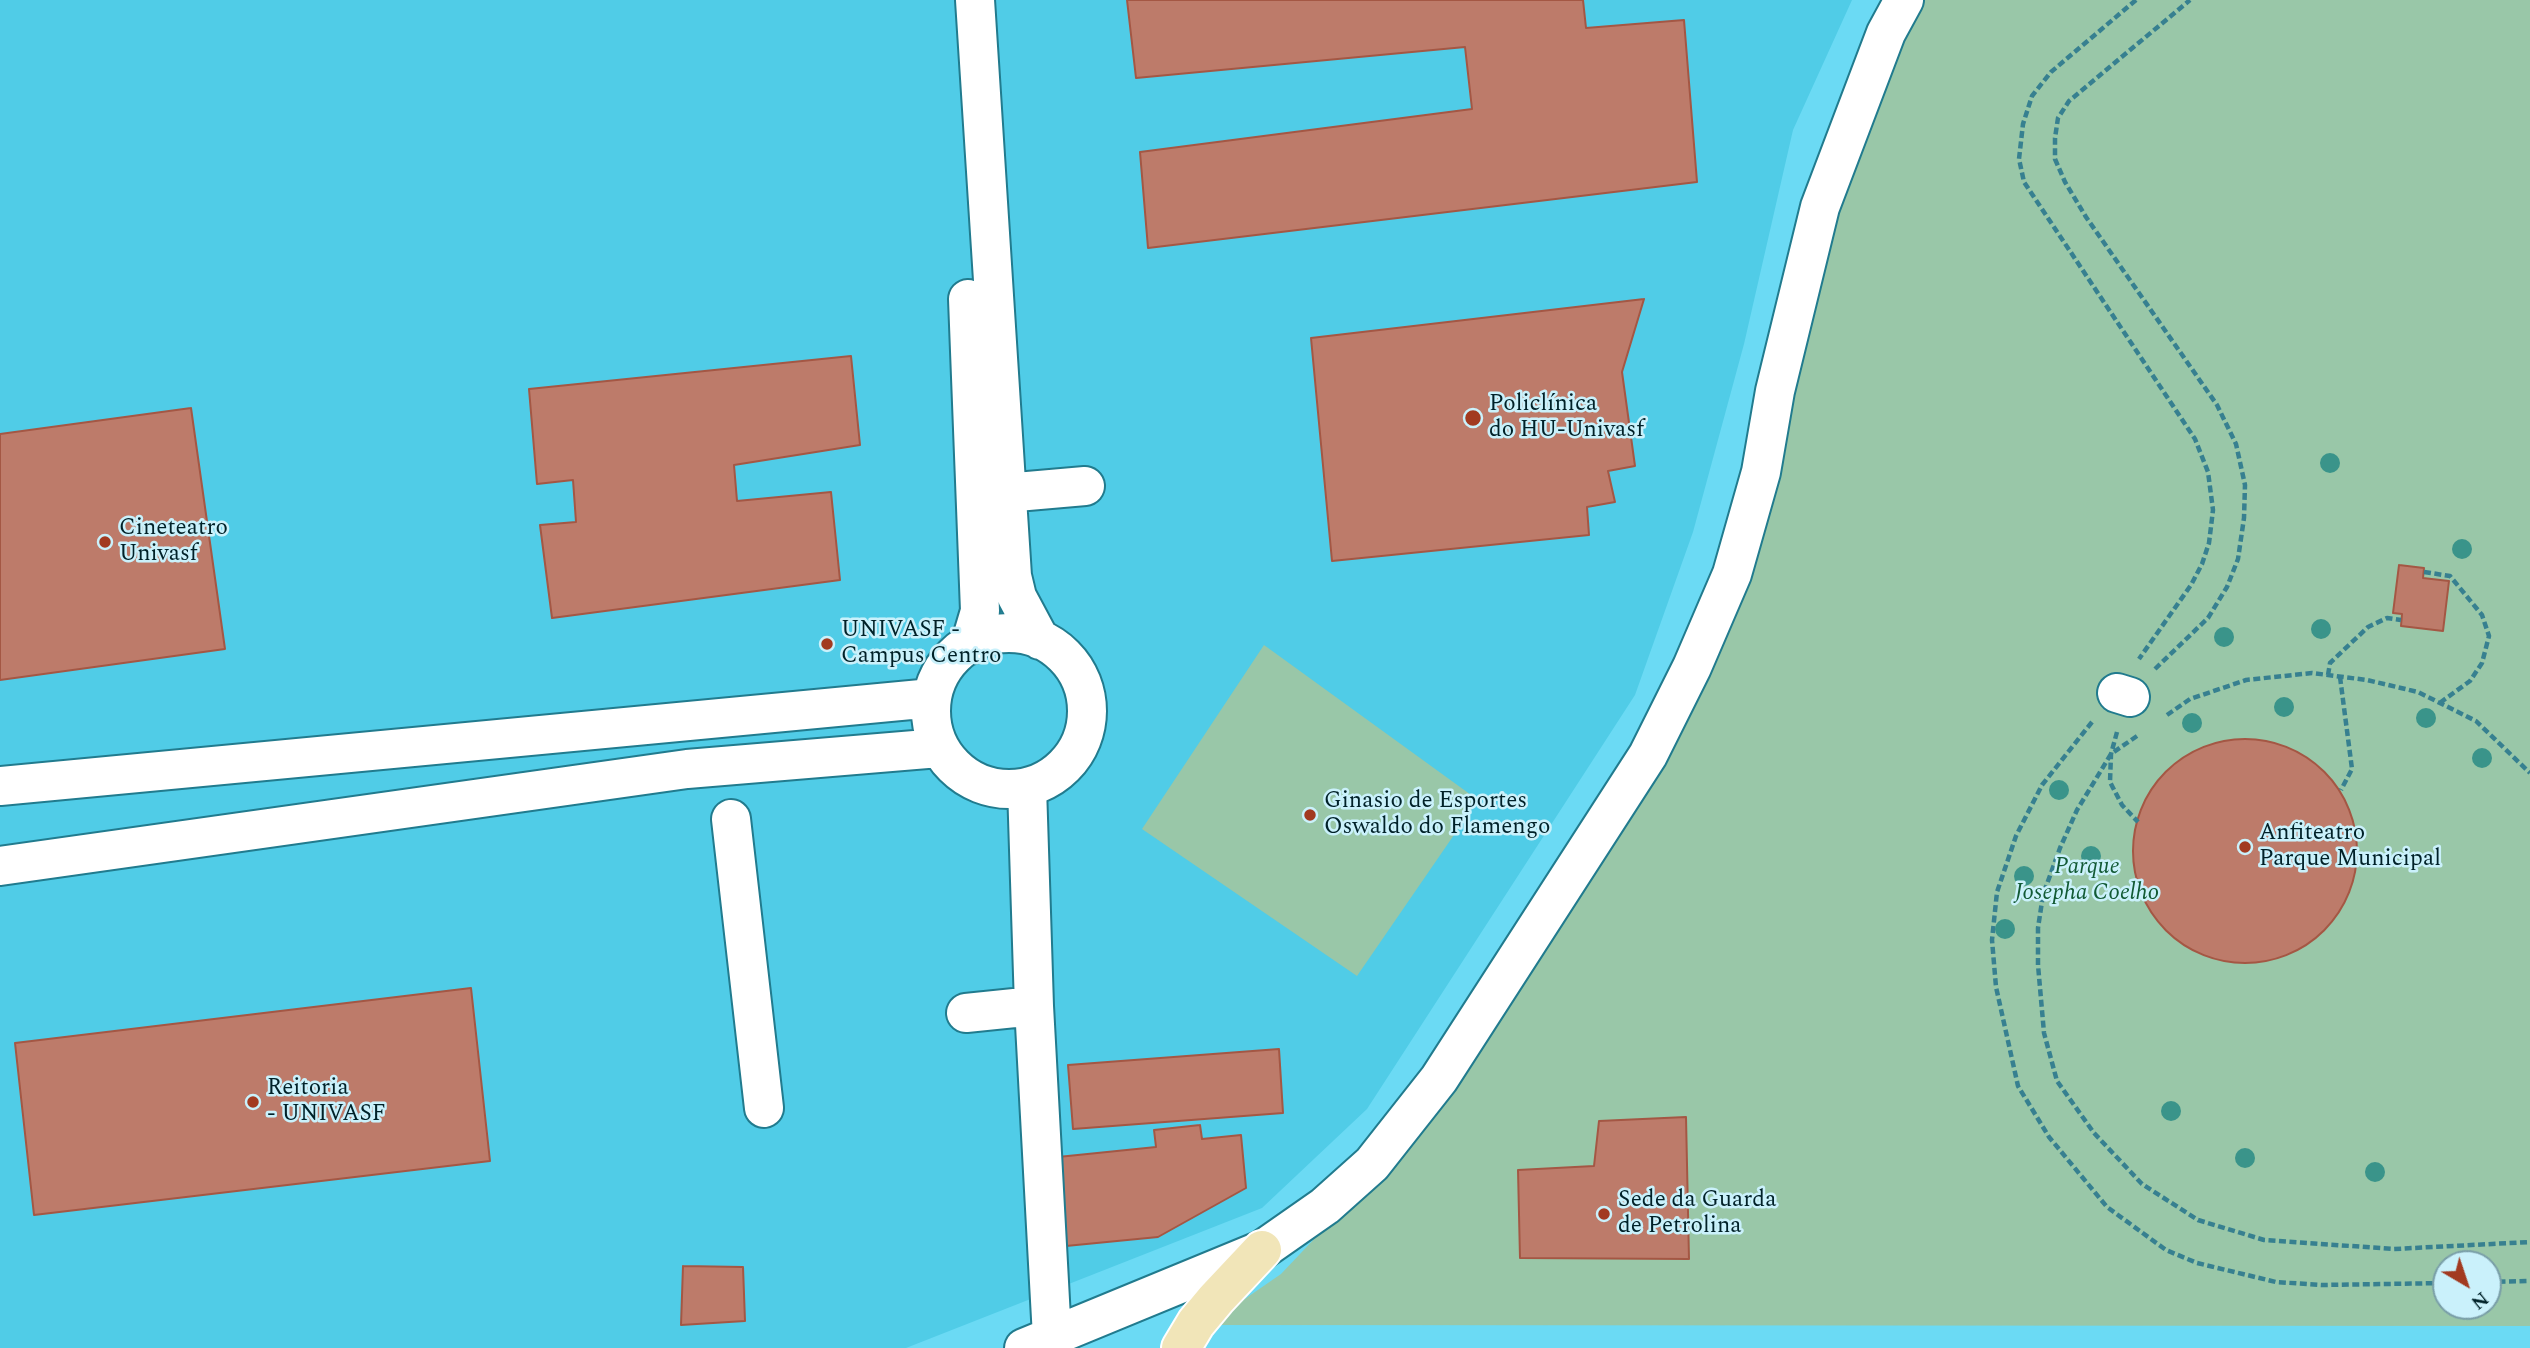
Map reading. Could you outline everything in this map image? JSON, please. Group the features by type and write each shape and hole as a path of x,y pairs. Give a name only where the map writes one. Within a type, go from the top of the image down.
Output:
{"main road":[{"path":"1181,1348 1196,1323 1262,1250"}],"street":[{"path":"955,0 991,495 1017,597 1040,640"},
{"path":"970,645 980,611 991,495 975,0"},
{"path":"1027,787 1034,1006 1038,1342 1262,1250 1325,1206 1372,1164 1439,1079 1648,755 1692,667 1732,574 1761,472 1775,391 1820,207 1886,33 1904,0"},
{"path":"991,495 1084,486"},
{"path":"1004,633 1040,640 1053,647 1072,664 1084,687 1088,713 1083,738 1071,760 1051,777 1027,787 1002,790 977,783 956,769 939,748 932,724 932,698 941,673 957,654 979,639 1004,633"},
{"path":"0,786 932,698"},
{"path":"0,866 674,770 939,748"},
{"path":"731,819 764,1108"},
{"path":"966,1013 1034,1006"}],"path":[{"path":"2138,822 2122,805 2110,782 2111,754 2123,695 2175,653 2208,618 2227,587 2238,559 2244,518 2245,485 2236,444 2217,405 2064,182 2055,159 2055,138 2059,118 2068,101 2190,0"},
{"path":"2424,572 2449,576 2482,615 2488,636 2482,663 2470,681 2441,703"},
{"path":"2329,675 2330,663 2368,627 2387,618 2401,620"},
{"path":"2161,719 2190,699 2246,680 2312,673 2368,680 2418,692 2476,721 2530,773"},
{"path":"2340,677 2352,769 2341,790"},
{"path":"2141,733 2111,754 2077,810 2043,895 2038,928 2038,965 2045,1033 2057,1082 2094,1133 2143,1184 2198,1220 2264,1240 2394,1249 2530,1242"},
{"path":"2502,1282 2530,1282"}],"shaded area":[{"name":"UNIVASF - Campus Centro","path":"0,0 1852,0 1793,130 1744,344 1693,532 1635,695 1367,1109 1262,1208 906,1348 0,1348"}],"green space":[{"name":"Parque Josepha Coelho","path":"1920,0 2530,0 2530,1326 1218,1325 1239,1303 1281,1274 1391,1158 1663,745 1837,185"},
{"name":"Ginasio de Esportes Oswaldo do Flamengo","path":"1264,645 1478,800 1357,976 1142,829"}],"building":[{"path":"1127,0 1583,0 1586,28 1684,20 1697,182 1148,248 1140,152 1472,109 1465,47 1136,78"},
{"path":"1644,299 1622,372 1635,466 1608,471 1615,502 1587,507 1589,535 1332,561 1311,338"},
{"path":"851,356 860,445 734,465 737,501 831,492 840,580 552,618 540,525 576,522 573,480 537,484 529,389"},
{"name":"Cineteatro Univasf","path":"191,408 225,649 0,680 0,434"},
{"path":"2399,565 2424,568 2423,578 2449,581 2443,631 2401,626 2402,614 2393,613"},
{"name":"Anfiteatro Parque Municipal","path":"2245,739 2288,748 2307,758 2324,772 2338,789 2348,808 2357,851 2348,894 2338,913 2324,930 2307,944 2288,954 2245,963 2202,954 2183,944 2166,930 2152,913 2142,894 2133,851 2142,808 2152,789 2166,772 2183,758 2202,748"},
{"name":"Reitoria - UNIVASF","path":"471,988 490,1161 34,1215 15,1043"},
{"path":"1279,1049 1283,1113 1073,1129 1068,1065"},
{"name":"Sede da Guarda de Petrolina","path":"1686,1117 1689,1259 1520,1258 1518,1170 1594,1166 1599,1121"},
{"path":"1200,1125 1202,1139 1241,1135 1246,1188 1158,1237 1066,1246 1058,1157 1156,1147 1154,1130"},
{"path":"683,1266 743,1267 745,1321 681,1325"}],"place":[{"name":"Policlínica do HU-Univasf","path":"1473,418"},
{"name":"Cineteatro Univasf","path":"105,542"},
{"name":"UNIVASF - Campus Centro","path":"827,644"},
{"name":"Ginasio de Esportes Oswaldo do Flamengo","path":"1310,815"},
{"name":"Anfiteatro Parque Municipal","path":"2245,847"},
{"name":"Reitoria - UNIVASF","path":"253,1102"},
{"name":"Sede da Guarda de Petrolina","path":"1604,1214"}]}
